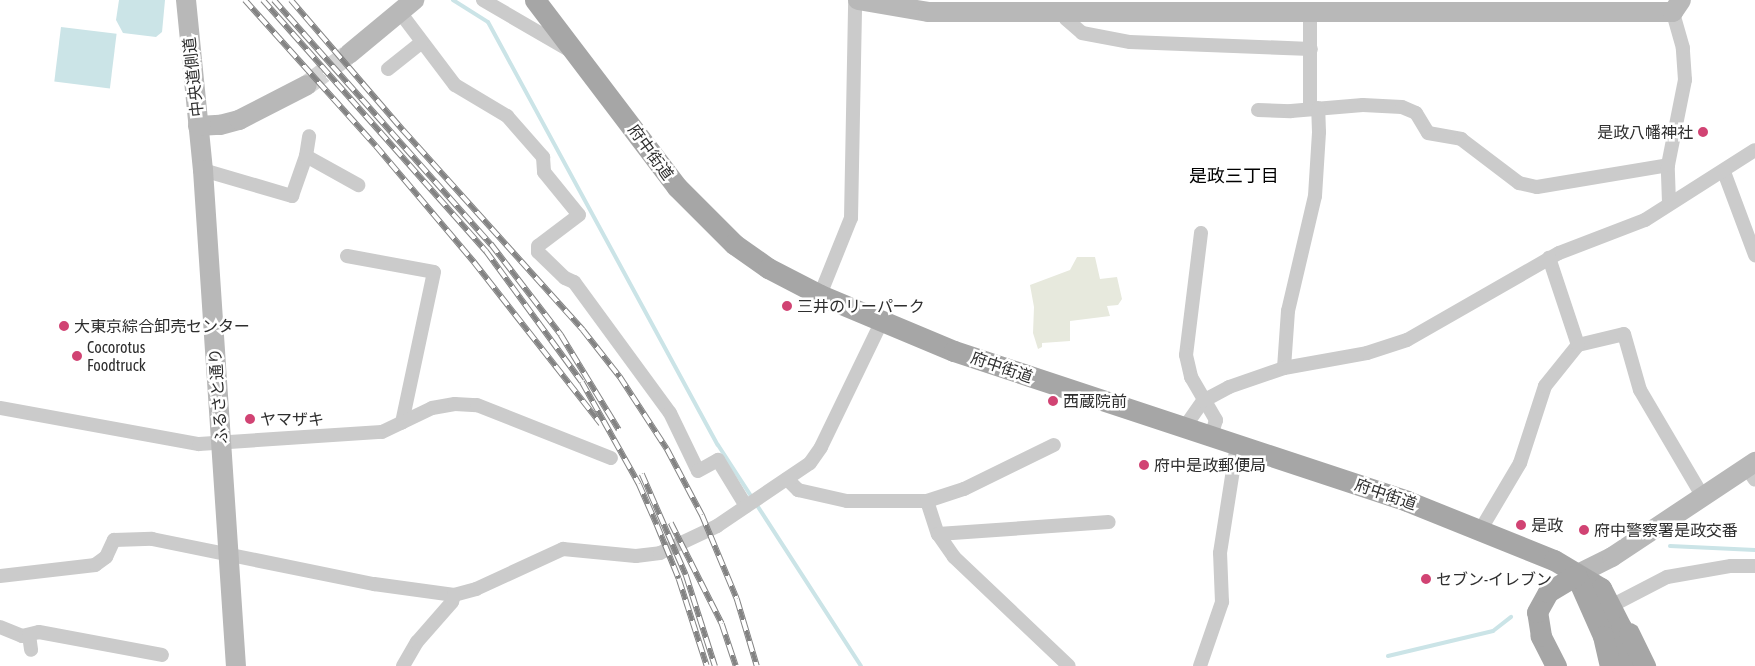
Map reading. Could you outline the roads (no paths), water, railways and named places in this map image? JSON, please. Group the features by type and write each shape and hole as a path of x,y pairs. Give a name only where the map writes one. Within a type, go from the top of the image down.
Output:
{"main road":[{"name":"府中街道","path":"534,0 677,187 704,217 734,244 768,268 820,294 882,321 992,364 1374,489 1481,529 1554,560 1576,575 1601,588 1613,610 1628,666"},
{"path":"1556,666 1541,636 1536,612 1548,592 1576,575 1603,636 1610,666"},
{"path":"1613,610 1634,641 1645,666"}],"street":[{"name":"中央道側道","path":"186,0 198,126 220,125 239,120 307,85"},
{"path":"483,0 578,56"},
{"path":"820,294 850,218 856,0 928,12 1677,6 1685,80 1668,166 1669,203"},
{"path":"349,54 407,6 422,42 455,85 507,116 543,157 544,172 579,215 538,246 538,252 580,289 670,413 698,471 718,460 751,503"},
{"path":"1067,10 1066,18 1082,33 1130,42 1311,49"},
{"path":"1284,368 1288,311 1317,180 1310,10"},
{"path":"388,69 422,42"},
{"path":"1258,110 1363,104 1412,110 1428,133 1461,139 1519,183 1537,186 1668,166"},
{"name":"ふるさと通り","path":"198,126 204,170 236,666"},
{"path":"204,170 292,196 306,156 309,136"},
{"path":"1184,428 1203,401 1229,387 1284,368 1395,346 1548,258 1646,220 1669,203 1724,172 1730,164 1755,150"},
{"path":"306,156 358,185"},
{"path":"1724,172 1755,255"},
{"path":"1201,233 1186,356 1191,377 1203,401 1216,420 1210,436"},
{"path":"347,256 434,272 402,423"},
{"path":"1548,258 1578,345"},
{"path":"0,576 95,565 106,557 114,540 152,539 229,555 454,595 476,589 563,549 636,556 660,553 702,534 810,463 821,447 882,321"},
{"path":"1481,529 1520,463 1546,386 1578,345 1624,334 1640,390 1703,497"},
{"path":"0,408 199,444 265,438 361,435 382,432 432,408 455,404 477,405 611,458"},
{"path":"787,479 798,490 847,501 927,501 964,489 1054,445"},
{"path":"1200,666 1222,602 1220,553 1237,445"},
{"path":"1576,575 1612,557 1703,497 1752,470"},
{"path":"927,501 938,534 954,557 1069,666"},
{"path":"938,534 1109,522"},
{"path":"1613,610 1667,577 1731,566 1755,566"},
{"path":"403,666 416,642 452,602 454,595"},
{"path":"0,627 22,636 39,632 162,655"},
{"path":"29,635 31,650"}],"water":[{"path":"119,0 165,0 162,32 156,37 123,33 116,20"},
{"path":"61,27 117,34 110,88 54,82"}],"waterway":[{"path":"453,0 488,22 718,445 861,666"},
{"path":"1670,546 1755,550"},
{"path":"1388,656 1493,631 1511,617"}],"tunnel":[{"path":"307,85 349,54"}],"railway":[{"path":"245,0 376,146 474,262 601,424"},
{"path":"263,0 486,251 582,382 639,484 679,579 707,666"},
{"path":"274,0 491,244 561,335 619,430"},
{"path":"291,0 403,130 583,330 620,377 667,449 702,515 737,599 757,666"},
{"path":"642,474 686,575 715,666"},
{"path":"671,523 722,624 736,666"}],"place":[{"name":"是政八幡神社","path":"1703,132"},
{"name":"三井のリーパーク","path":"787,306"},
{"name":"大東京綜合卸売センター","path":"64,326"},
{"name":"Cocorotus Foodtruck","path":"77,356"},
{"name":"西蔵院前","path":"1053,401"},
{"name":"ヤマザキ","path":"250,419"},
{"name":"府中是政郵便局","path":"1144,465"},
{"name":"是政","path":"1521,525"},
{"name":"府中警察署是政交番","path":"1584,530"},
{"name":"セブン-イレブン","path":"1426,579"}],"district":[{"name":"是政三丁目","path":"1234,176"}]}
